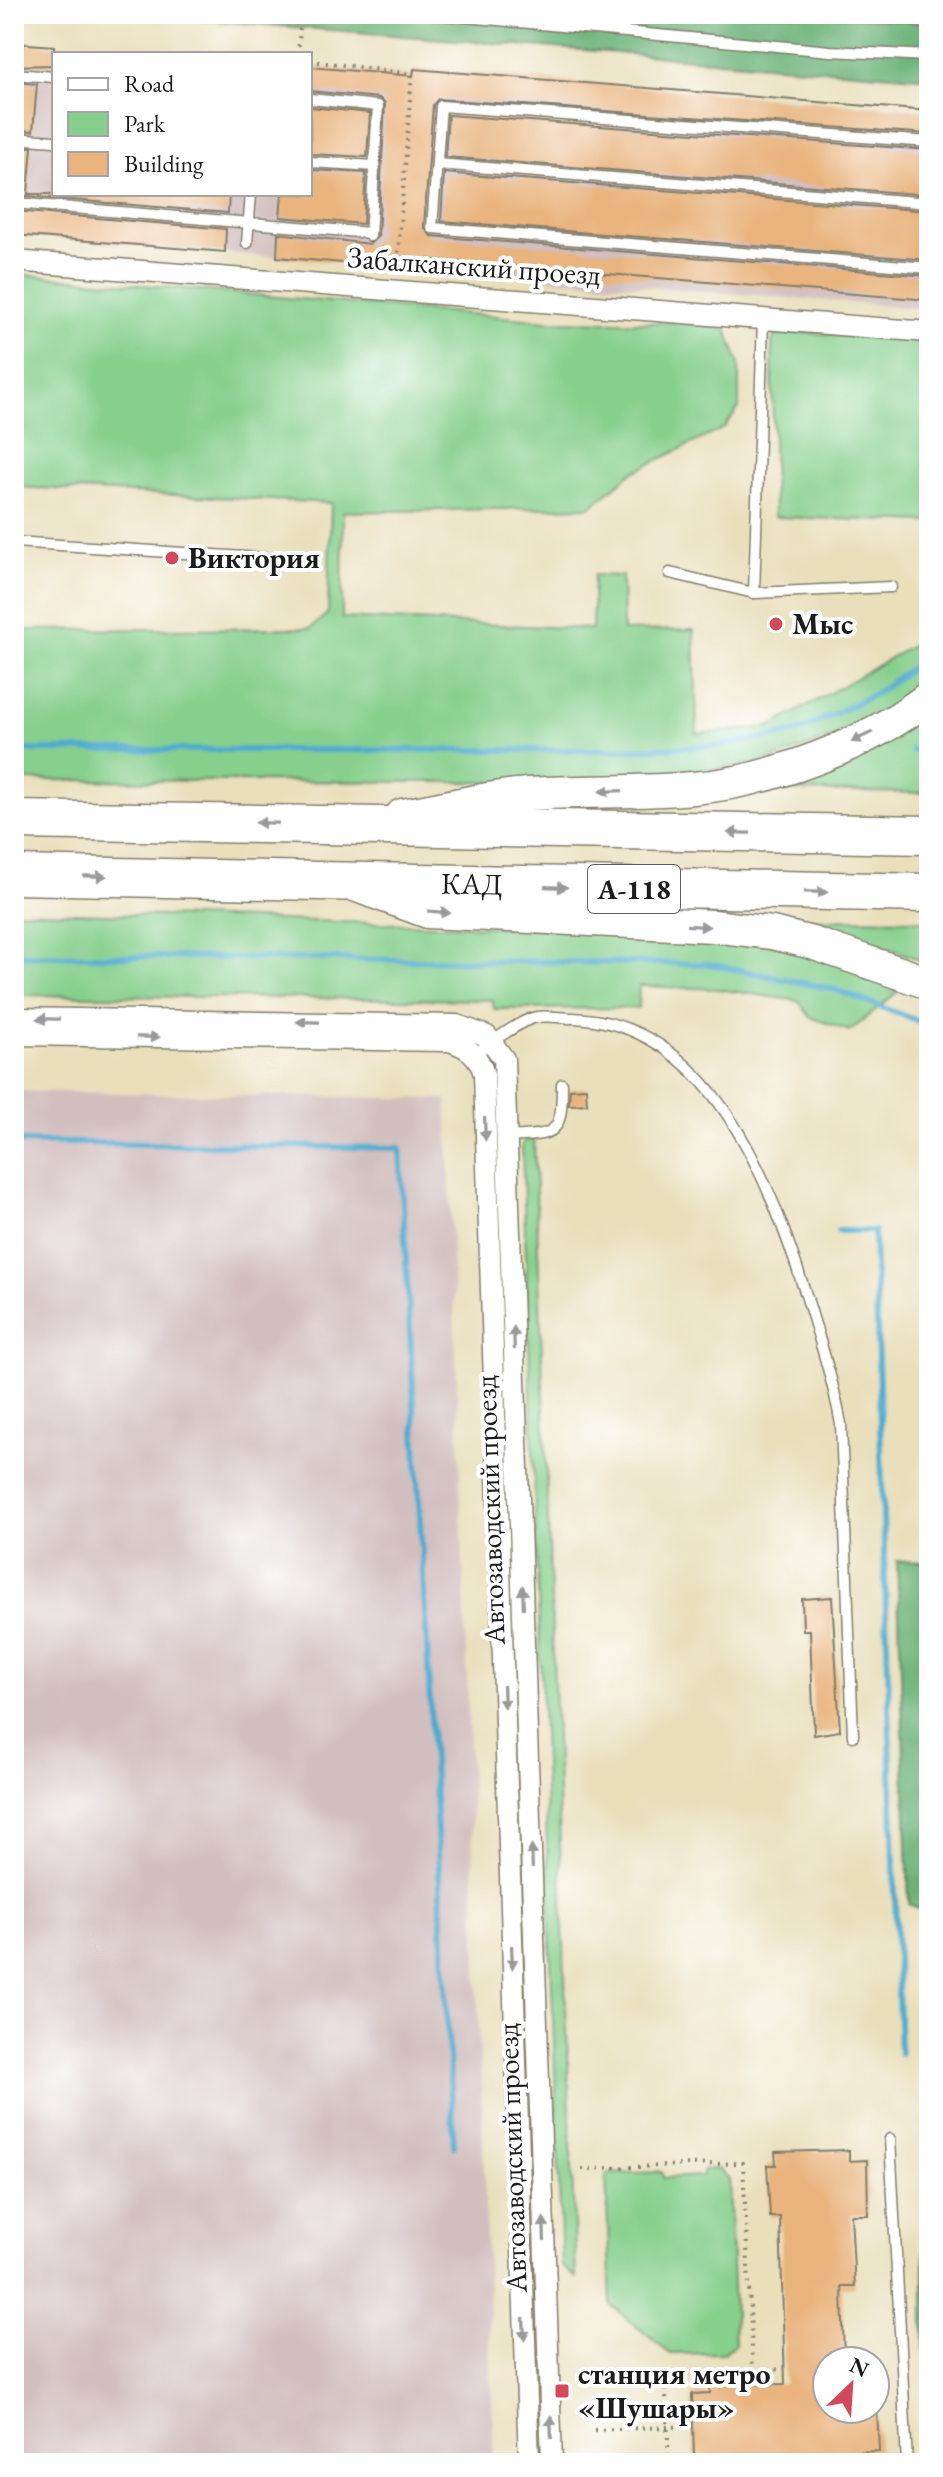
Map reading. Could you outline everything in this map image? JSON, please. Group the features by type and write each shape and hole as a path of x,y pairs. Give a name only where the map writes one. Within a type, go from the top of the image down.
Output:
{"highway":[{"name":"КАД","path":"14,820 929,835"},
{"name":"КАД","path":"14,875 338,879 688,891 929,893"}],"main road":[{"path":"345,824 526,794 695,788 733,782 838,749 905,716 929,697"},
{"path":"338,879 428,912 713,926 772,933 929,983"}],"street":[{"name":"Забалканский проезд","path":"14,261 929,332"},
{"path":"14,1018 457,1025 487,1036 493,1042"},
{"path":"14,1035 425,1040 449,1041 474,1054"},
{"name":"Автозаводский проезд","path":"493,1042 504,1059 552,2463"},
{"name":"Автозаводский проезд","path":"474,1054 484,1074 529,2463"}],"lane":[{"path":"433,14 800,48 929,56"},
{"path":"14,74 52,77"},
{"path":"14,203 248,222 370,236 378,106 312,99"},
{"path":"929,142 441,106 432,228 929,268"},
{"path":"14,138 52,141"},
{"path":"312,162 375,166"},
{"path":"437,164 929,203"},
{"path":"247,243 251,196"},
{"path":"754,593 763,319"},
{"path":"14,542 309,561"},
{"path":"670,573 754,593 891,587"},
{"path":"474,1054 536,1017 586,1019 633,1029 655,1041 697,1076 733,1125 782,1221 834,1386 841,1424 853,1736"},
{"path":"507,1137 550,1134 557,1128 562,1119 562,1084"},
{"path":"890,2139 907,2463"}],"path":[{"path":"298,52 301,14"},
{"path":"312,61 412,74 397,268"},
{"path":"582,2169 743,2163 753,2370"},
{"path":"669,2463 665,2374 785,2369"},
{"path":"594,2430 693,2426"}],"shaded area":[{"path":"14,42 136,52 52,52 52,196 312,196 312,66 412,75 413,69 929,110 929,309 14,236"},
{"path":"14,1091 447,1099 494,2463 14,2463"}],"green space":[{"path":"129,14 813,14 929,23 929,78"},
{"path":"18,274 548,321 695,323 727,330 739,364 739,408 724,428 631,473 590,507 343,512 342,618 592,629 594,575 622,576 623,631 694,630 697,734 770,727 929,636 929,682 854,729 768,761 618,783 14,780 14,630 311,628 328,613 331,503 14,487 14,280"},
{"path":"780,331 929,341 929,522 774,517 772,341"},
{"path":"929,713 929,793 775,791 775,784"},
{"path":"14,911 672,933 787,947 907,984 850,1031 810,1017 799,1001 717,989 639,986 638,1008 494,1009 493,1000 14,995"},
{"path":"805,919 929,920 929,963 845,932 805,924"},
{"path":"534,1139 576,2278 562,2266 522,1145 526,1140"},
{"path":"897,1561 929,1562 929,1914 909,1904"},
{"path":"924,2132 929,2132 929,2349 924,2350"},
{"path":"718,2169 729,2178 735,2344 724,2353 670,2354 611,2305 606,2174 662,2172 663,2178 703,2176 703,2170"}],"building":[{"path":"14,43 54,46 52,65 14,66"},
{"path":"312,67 413,76 414,69 929,111 929,134 438,99 433,105 424,227 431,236 929,276 929,300 398,257 397,268 277,257 278,233 370,244 378,236 385,103 379,98 312,91"},
{"path":"14,82 37,84 33,131 14,130"},
{"path":"312,107 370,113 367,157 312,154"},
{"path":"448,115 929,150 929,195 445,157"},
{"path":"14,146 32,147 28,194 229,196 228,213 14,195"},
{"path":"312,170 366,173 363,224 280,217 282,196 312,196"},
{"path":"444,173 929,211 929,260 441,221"},
{"path":"14,211 226,229 225,252 14,235"},
{"path":"586,1088 587,1104 569,1105 570,1089"},
{"path":"832,1597 840,1731 814,1735 810,1630 803,1630 802,1599"},
{"path":"849,2150 849,2161 867,2160 868,2215 851,2215 855,2287 842,2287 844,2345 811,2345 811,2425 878,2425 879,2451 848,2452 848,2463 788,2463 788,2456 731,2457 731,2463 716,2463 712,2457 694,2457 692,2394 710,2393 710,2386 785,2384 780,2217 770,2217 767,2165 776,2165 775,2152"}],"waterway":[{"path":"14,750 616,750 725,745 798,732 876,693 929,655"},
{"path":"912,750 929,750"},
{"path":"14,955 710,964 833,989 929,1025"},
{"path":"14,1142 400,1148 454,2146"},
{"path":"838,1231 874,1231 900,2053"}],"place":[{"name":"Виктория","path":"172,558"},
{"name":"Мыс","path":"776,624"},
{"name":"станция метро «Шушары»","path":"562,2391"}]}
